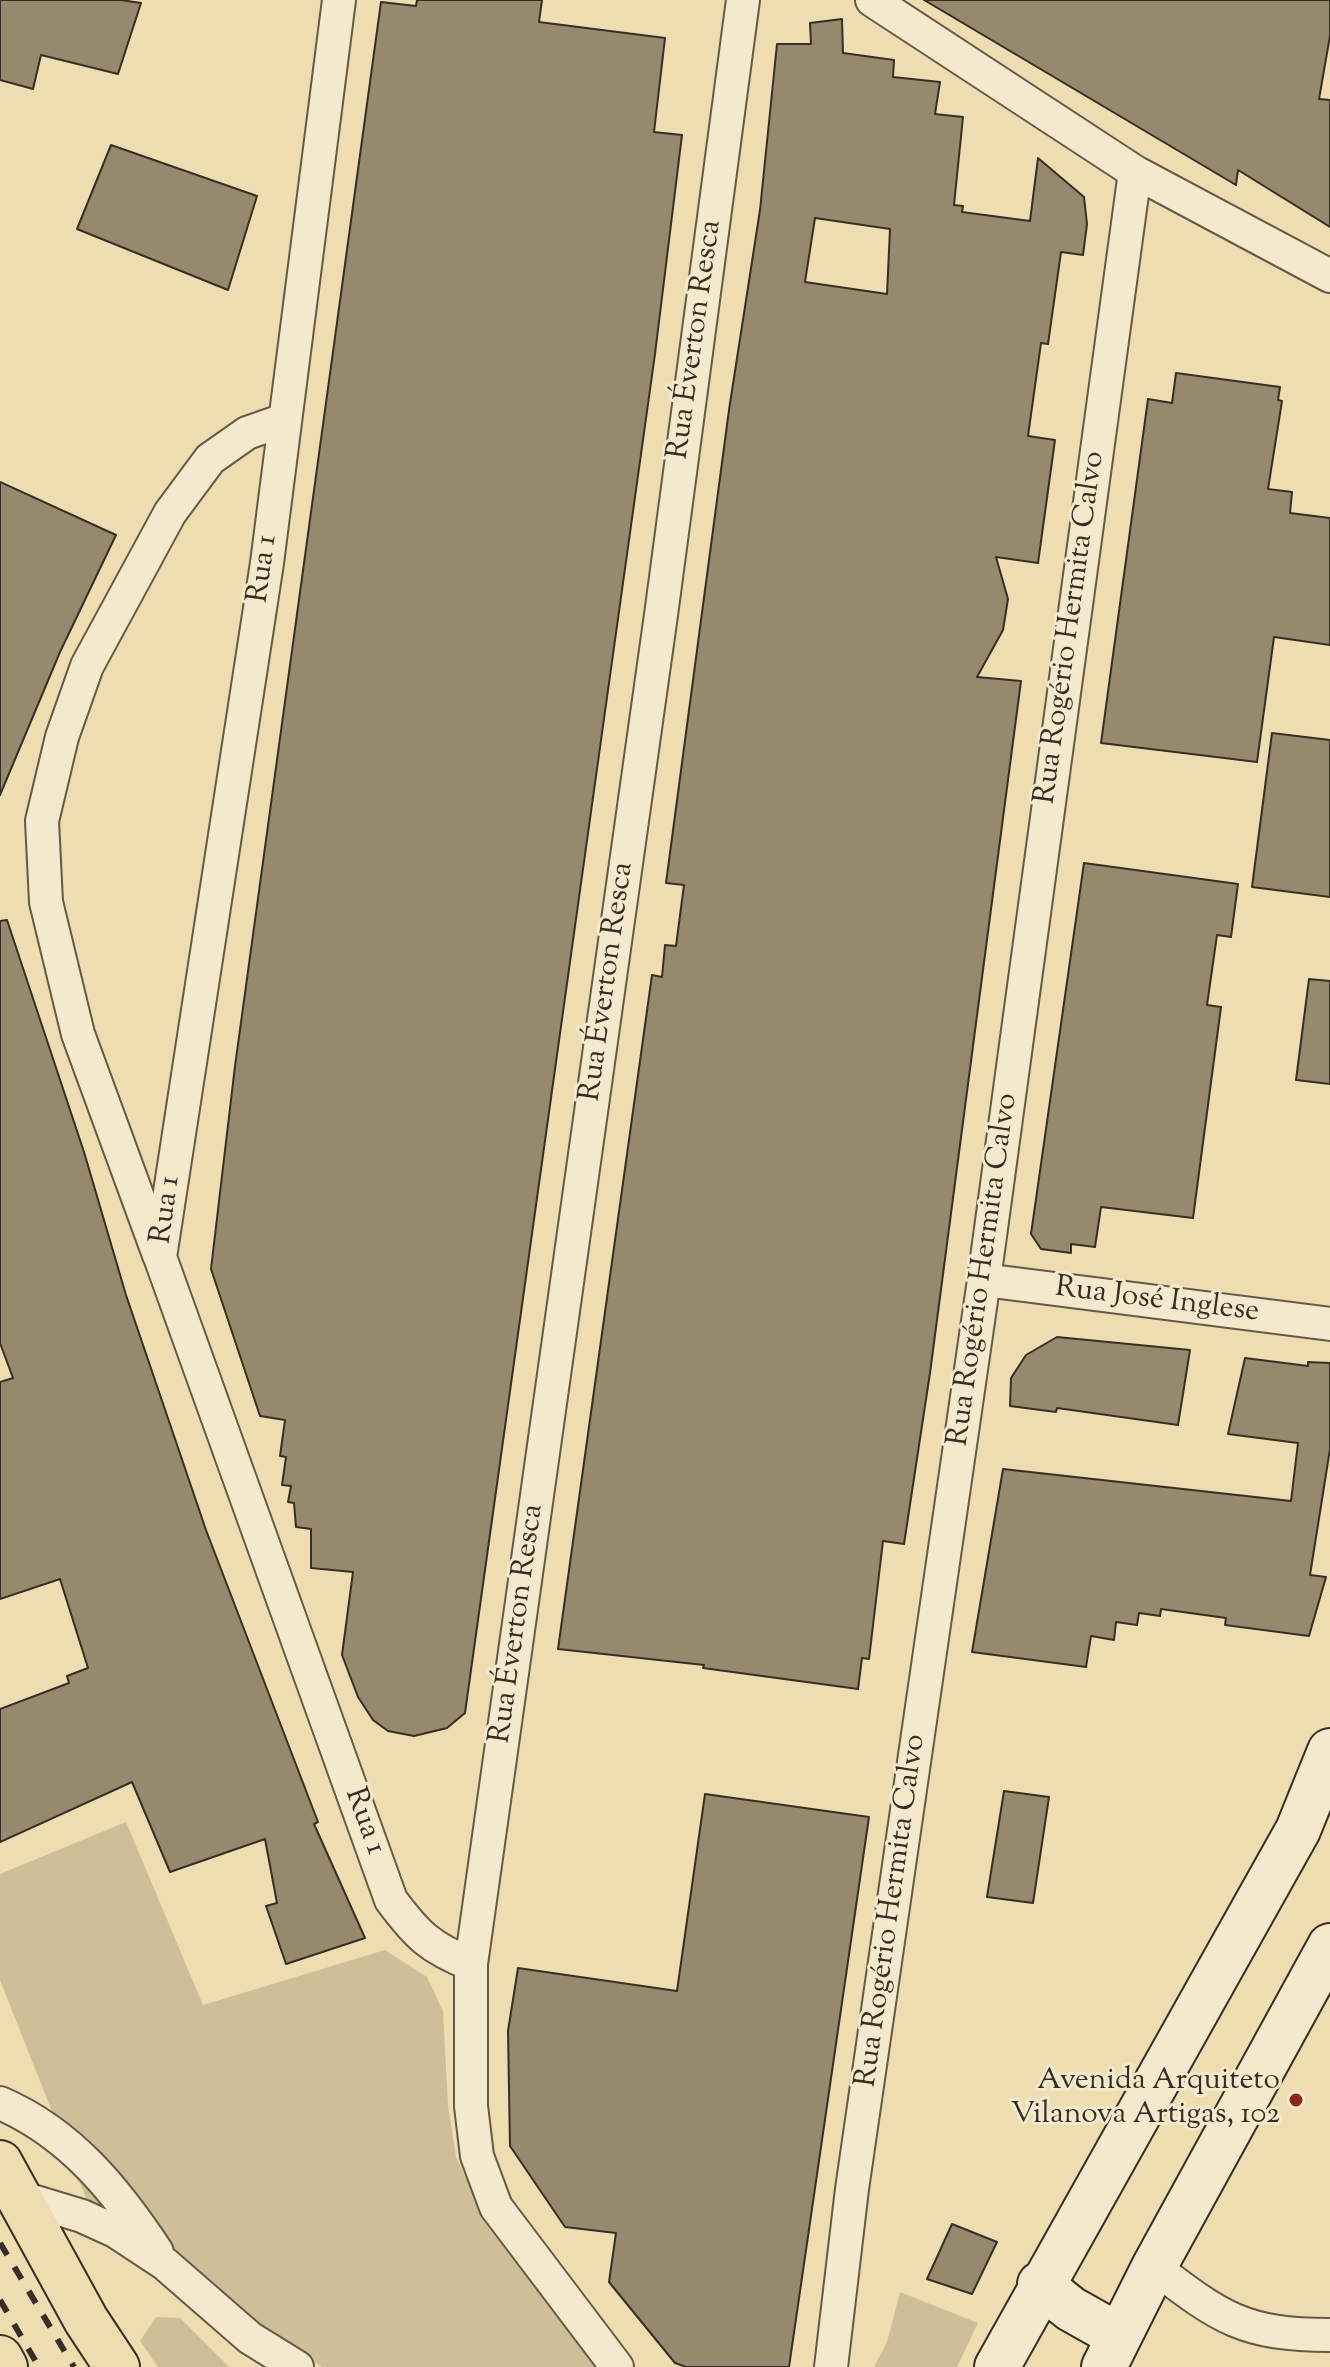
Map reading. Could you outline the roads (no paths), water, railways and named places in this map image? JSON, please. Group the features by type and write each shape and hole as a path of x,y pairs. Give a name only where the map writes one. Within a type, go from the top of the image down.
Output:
{"main road":[{"path":"997,2367 1040,2284 1298,1830 1330,1751"},
{"path":"1040,2284 1071,2309 1112,2351 1154,2267 1330,1946"},
{"path":"5,2183 117,2367"},
{"path":"0,2358 5,2367"}],"street":[{"name":"Rua 1","path":"339,0 267,563 160,1257 391,1900 426,1942 471,1964"},
{"name":"Rua Éverton Resca","path":"471,1964 661,615 743,0"},
{"path":"872,0 1135,172 1330,276"},
{"name":"Rua Rogério Hermita Calvo","path":"831,2367 854,2173 984,1280 1135,172"},
{"path":"160,1257 78,1034 46,902 42,821 62,737 87,666 165,520 210,459 247,433 284,420"},
{"name":"Rua José Inglese","path":"984,1280 1330,1324"},
{"path":"471,1964 471,2106 477,2156 496,2207 612,2363"},
{"path":"0,2103 32,2117 81,2157 122,2199 165,2264"},
{"path":"5,2183 115,2231 165,2264 250,2338 297,2367"},
{"path":"1154,2267 1204,2305 1250,2328 1287,2335 1330,2335"}],"railway":[{"path":"0,2243 74,2367"},
{"path":"0,2300 39,2367"}],"place":[{"name":"Avenida Arquiteto Vilanova Artigas, 102","path":"1296,2100"}]}
